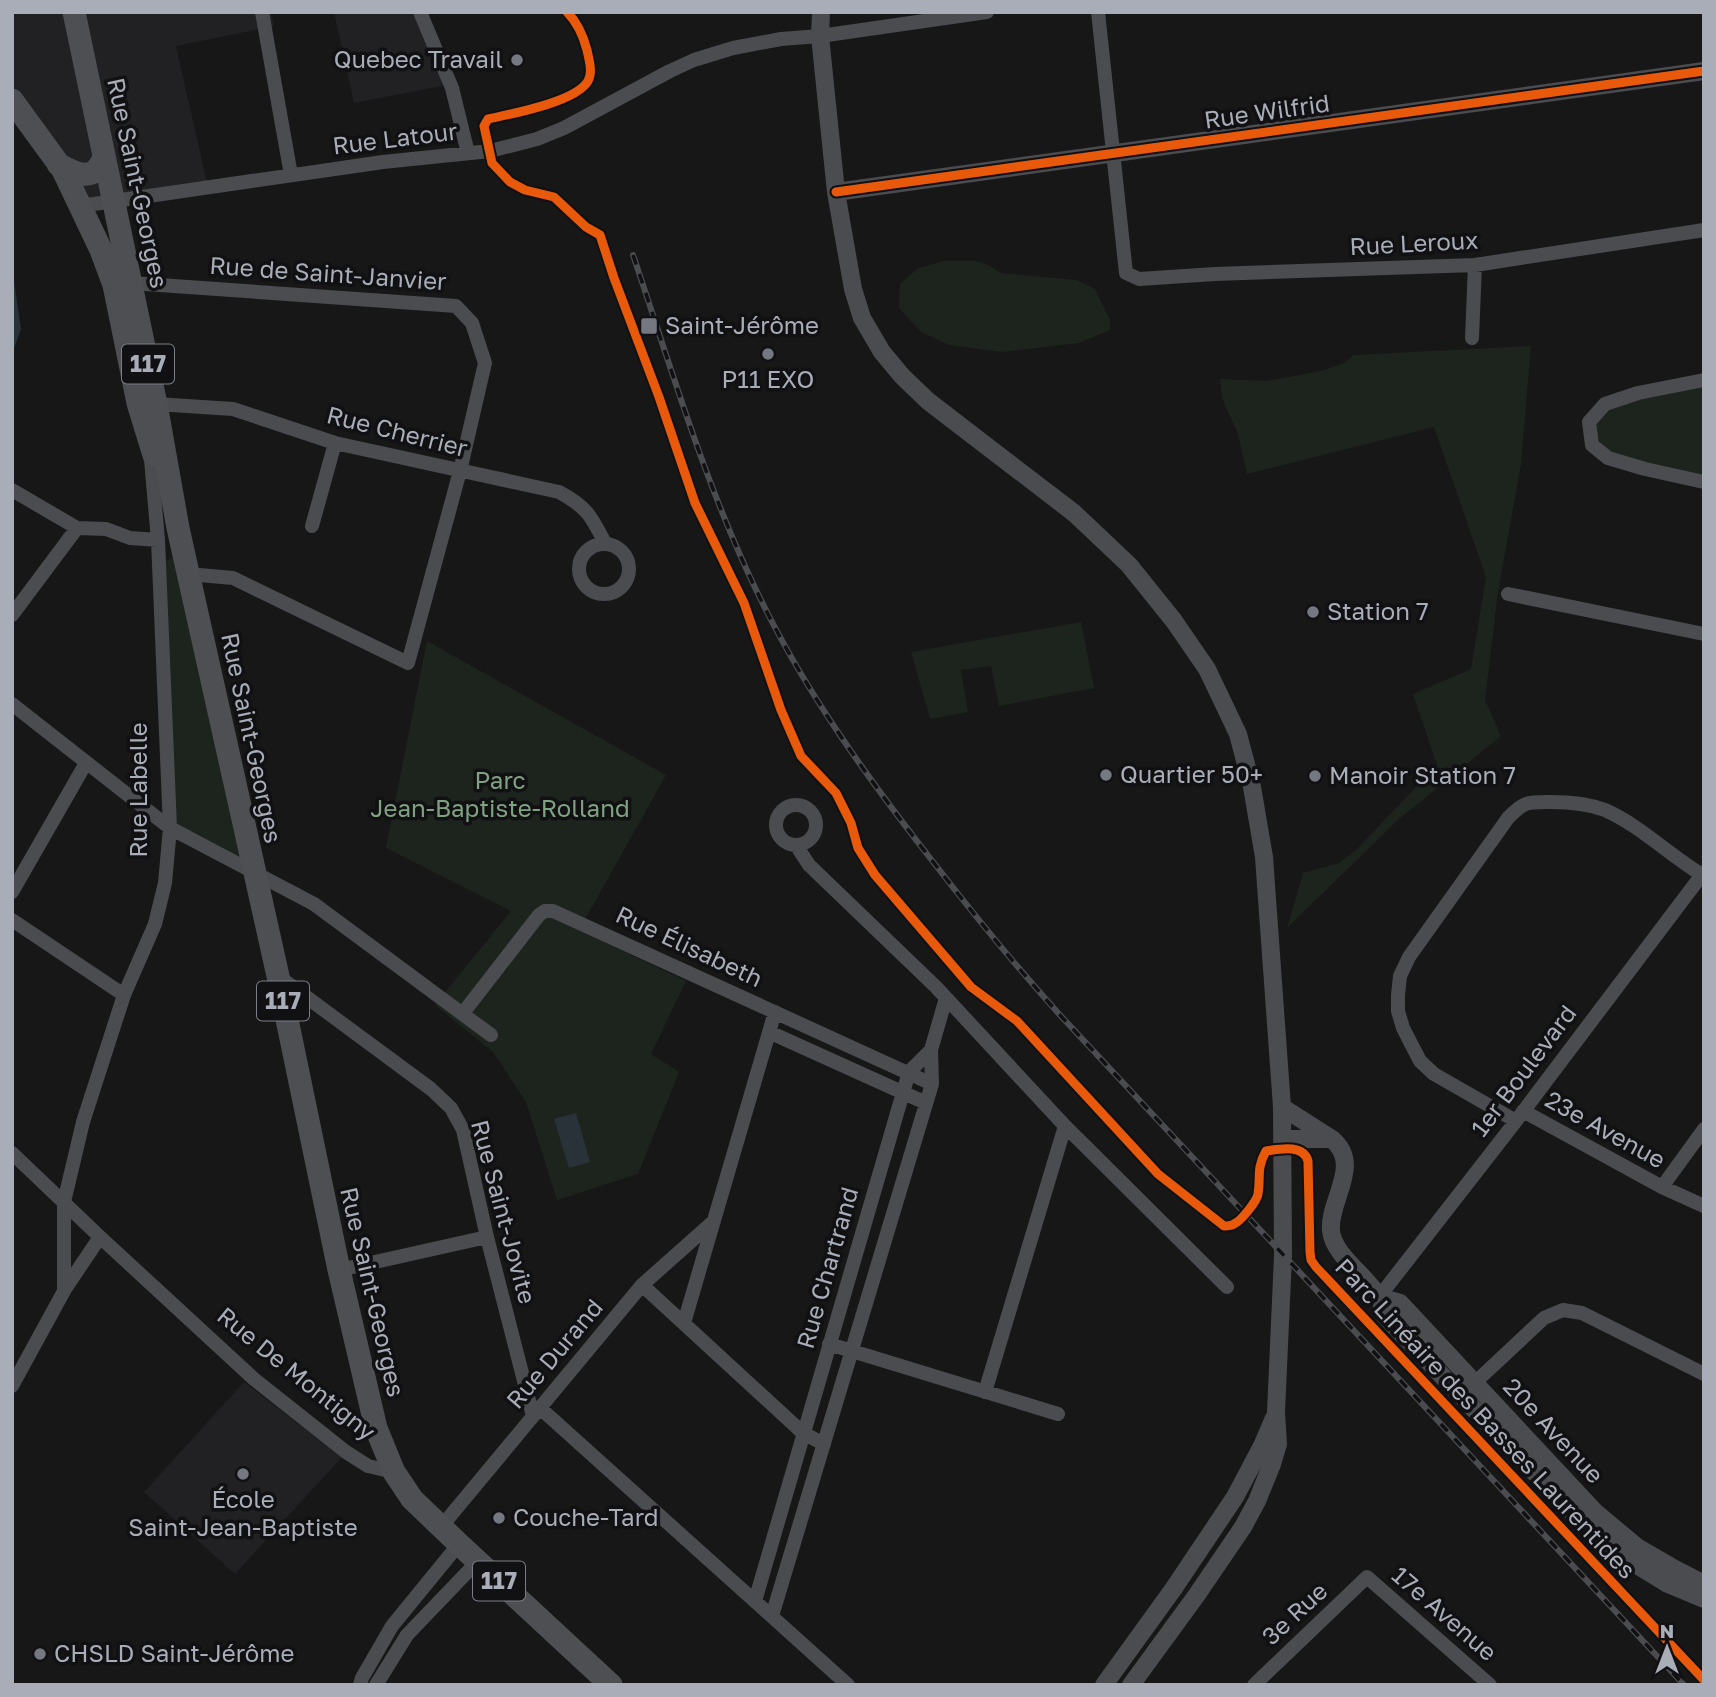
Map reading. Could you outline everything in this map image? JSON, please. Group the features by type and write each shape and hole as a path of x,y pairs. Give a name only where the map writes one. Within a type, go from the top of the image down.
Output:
{"main road":[{"name":"Rue Saint-Georges","path":"74,12 156,404 168,534 188,574 278,976 339,1270 376,1428 394,1472"},
{"name":"Rue Labelle","path":"12,100 63,170 101,250 114,285 168,534"},
{"path":"58,164 74,173 88,174 100,168 104,156"},
{"name":"117","path":"394,1472 412,1499 611,1685"}],"street":[{"path":"262,12 291,175"},
{"path":"420,12 452,89 467,153"},
{"path":"821,12 820,36 836,192 853,289 862,318 881,352 928,401 1074,513 1129,565 1174,621 1208,670 1238,734 1252,787 1264,857 1282,1107 1283,1256 1276,1412 1278,1444 1257,1501 1243,1527 1131,1685"},
{"name":"Rue Latour","path":"80,206 291,175 489,151 537,139 564,128 670,71 694,60 733,48 781,39 987,12"},
{"path":"1098,12 1113,153"},
{"name":"Rue Wilfrid","path":"836,192 1704,71"},
{"name":"Rue Leroux","path":"1113,153 1126,273 1139,279 1204,274 1475,265 1704,230"},
{"path":"1472,338 1475,265"},
{"name":"Rue de Saint-Janvier","path":"131,283 456,306 472,323 485,363 460,471"},
{"path":"1704,380 1638,393 1605,404 1589,422 1592,445 1608,458 1704,482"},
{"name":"Rue Cherrier","path":"156,404 233,409 335,443 559,492 576,501 590,514 605,543"},
{"path":"312,526 335,443"},
{"path":"188,574 233,578 408,663 460,471"},
{"path":"12,490 77,528 106,529 130,538 168,534"},
{"path":"12,615 77,528"},
{"name":"Rue Labelle","path":"64,1291 64,1202 83,1122 124,995 155,924 164,883 170,828 168,534"},
{"path":"1508,594 1702,630"},
{"path":"12,704 170,828 314,904 491,1035"},
{"path":"12,892 86,763"},
{"name":"23e Avenue","path":"1703,875 1634,826 1603,809 1564,802 1532,802 1520,805 1409,957 1400,976 1398,1011 1403,1028 1420,1061 1434,1074 1704,1206"},
{"path":"796,845 808,865 946,998 1065,1126 1227,1287"},
{"name":"1er Boulevard","path":"1380,1297 1703,875"},
{"name":"Rue Élisabeth","path":"463,1013 539,915 545,911 553,911 932,1084"},
{"path":"12,920 124,995"},
{"name":"Rue Saint-Jovite","path":"278,976 431,1089 450,1108 463,1130 487,1237 536,1412"},
{"name":"Rue Chartrand","path":"772,1616 932,1084 931,1049 946,998"},
{"path":"684,1323 775,1012"},
{"path":"769,1031 926,1104"},
{"name":"Rue Chartrand","path":"755,1601 909,1072 931,1049"},
{"path":"1282,1107 1332,1139"},
{"path":"985,1392 1065,1126"},
{"path":"1662,1187 1704,1129"},
{"path":"1283,1139 1332,1139"},
{"name":"20e Avenue","path":"1332,1139 1342,1152 1345,1168 1334,1207 1332,1235 1340,1252 1380,1297 1385,1316 1582,1522 1639,1566 1668,1584 1704,1599"},
{"name":"Rue De Montigny","path":"12,1153 264,1387 346,1452 368,1465 394,1472"},
{"name":"Rue Durand","path":"441,1527 642,1285 714,1221"},
{"path":"12,1386 64,1291 100,1237"},
{"path":"339,1270 487,1237"},
{"path":"642,1285 803,1433 824,1444"},
{"name":"20e Avenue","path":"1380,1297 1400,1303 1595,1512 1637,1547 1704,1584"},
{"path":"1461,1396 1544,1318 1563,1310 1582,1313 1704,1374"},
{"path":"829,1344 1058,1414"},
{"path":"536,1412 848,1685"},
{"path":"1104,1685 1178,1583 1235,1497 1262,1446 1276,1412"},
{"path":"781,1508 803,1513"},
{"path":"360,1685 392,1626 459,1544"},
{"path":"376,1685 407,1635 478,1561"},
{"name":"3e Rue","path":"1263,1682 1367,1577"},
{"name":"17e Avenue","path":"1367,1577 1490,1685"},
{"path":"1178,1583 1196,1596"},
{"path":"1135,1642 1153,1656"}],"shaded area":[{"path":"12,12 271,12 274,26 176,46 207,183 71,201 12,114"},
{"path":"334,12 424,12 442,86 354,103"},
{"path":"12,267 21,329 12,354"},
{"path":"576,1113 590,1162 569,1168 554,1119"},
{"name":"École Saint-Jean-Baptiste","path":"244,1382 342,1457 235,1574 144,1492"}],"green space":[{"path":"943,261 975,261 1001,273 1077,280 1095,289 1110,320 1110,330 1079,343 1002,352 949,345 921,332 899,308 900,284 917,269"},
{"path":"1531,346 1521,464 1498,592 1485,700 1501,736 1398,820 1287,928 1303,873 1339,863 1356,850 1437,765 1413,694 1471,669 1486,577 1434,427 1247,474 1238,434 1222,398 1220,379 1267,381 1321,371 1344,363 1353,355"},
{"path":"1704,380 1704,482 1645,469 1592,445 1589,422 1605,404"},
{"path":"172,557 178,562 253,872 170,828 166,561"},
{"path":"1081,622 1094,688 999,706 991,666 961,670 968,712 930,719 911,652"},
{"name":"Parc Jean-Baptiste-Rolland","path":"427,641 666,775 579,930 686,981 651,1054 679,1072 638,1174 557,1200 526,1102 493,1052 435,1005 511,911 386,848"}],"railway":[{"path":"633,255 706,471 760,598 818,702 886,800 980,921 1059,1014 1684,1685"}],"cycle path":[{"name":"Parc Linéaire des Basses Laurentides","path":"567,12 582,34 590,62 588,81 571,95 557,101 488,119 484,126 492,163 510,182 525,190 554,197 586,227 600,235 695,503 744,603 781,710 801,756 836,793 851,823 858,848 875,875 971,987 1017,1021 1158,1174 1224,1226 1237,1222 1255,1201 1259,1172 1266,1151 1290,1149 1301,1152 1308,1161 1310,1252 1316,1267 1704,1680"},
{"path":"836,192 1704,71"}],"place":[{"name":"Quebec Travail","path":"517,60"},
{"name":"Saint-Jérôme","path":"649,326"},
{"name":"P11 EXO","path":"768,354"},
{"name":"Station 7","path":"1313,612"},
{"name":"Quartier 50+","path":"1106,775"},
{"name":"Manoir Station 7","path":"1315,776"},
{"name":"École Saint-Jean-Baptiste","path":"243,1474"},
{"name":"Couche-Tard","path":"499,1518"},
{"name":"CHSLD Saint-Jérôme","path":"40,1654"}]}
